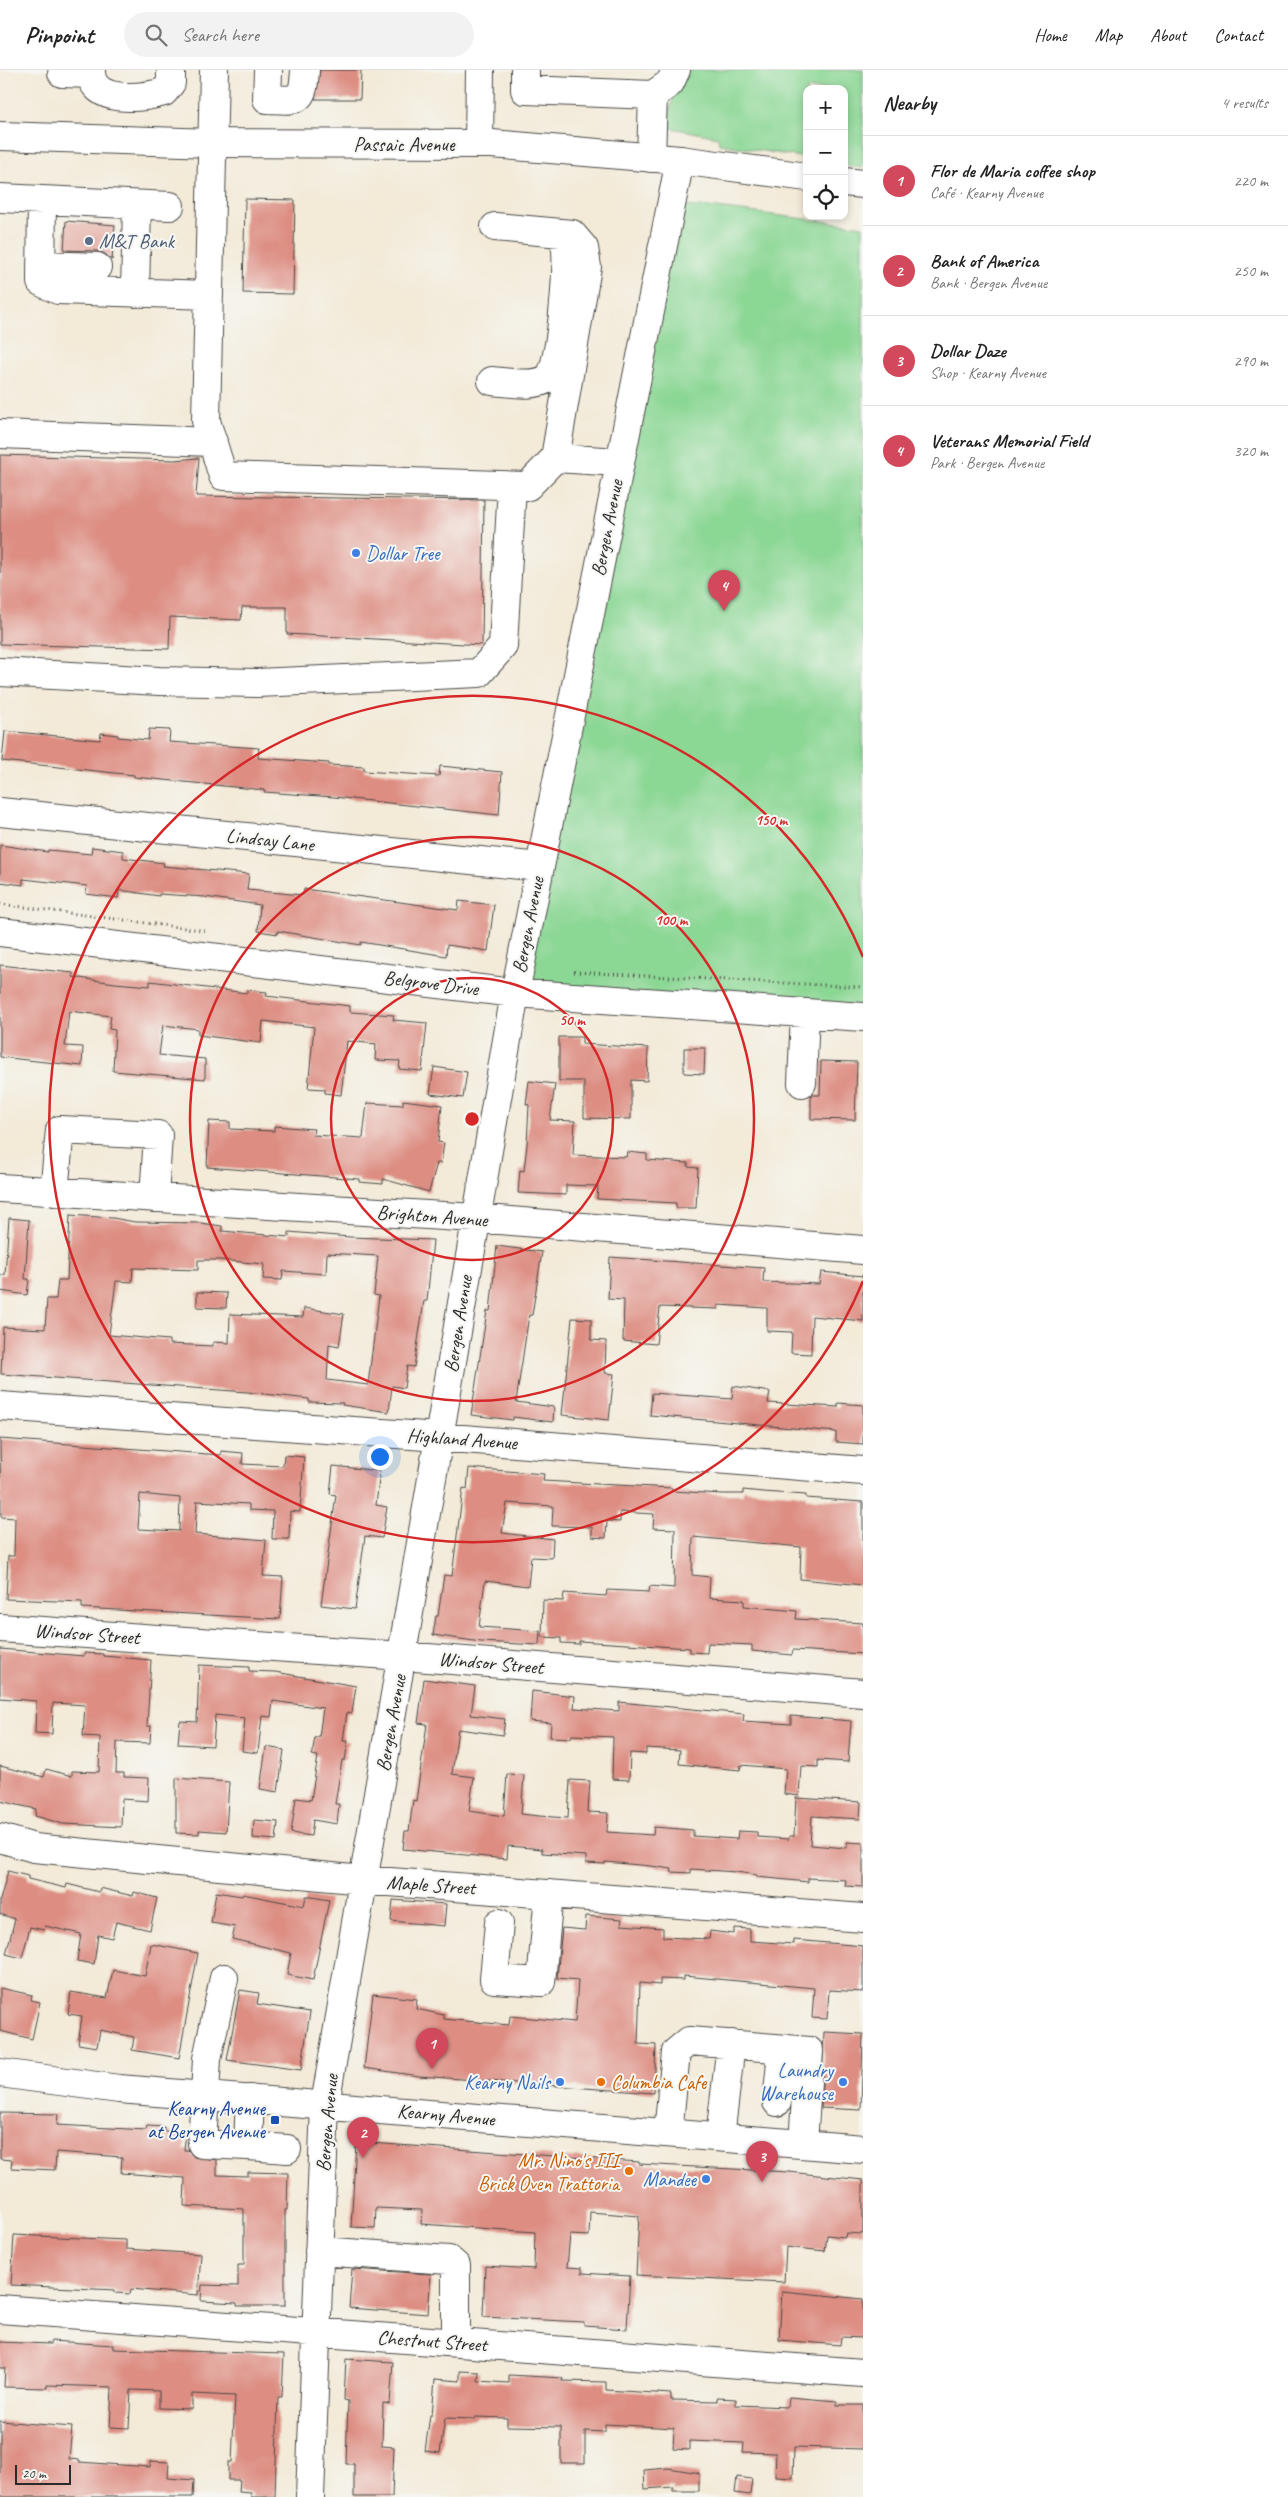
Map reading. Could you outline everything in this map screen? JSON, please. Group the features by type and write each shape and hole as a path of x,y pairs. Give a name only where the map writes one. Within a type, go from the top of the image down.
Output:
{"street":[{"path":"62,73 91,72 96,86 102,93 114,96 150,96 164,92 171,82 171,70"},
{"path":"214,70 206,421 223,476 528,486 555,458 587,268 584,248 572,234 495,227"},
{"path":"268,70 267,100 299,98 304,92 305,70"},
{"path":"479,144 480,70"},
{"path":"526,70 525,90 652,95 670,83 676,70"},
{"path":"651,158 652,95"},
{"name":"Passaic Avenue","path":"0,136 213,143 479,144 680,160 803,177"},
{"name":"Bergen Avenue","path":"310,2497 325,2104 515,993 680,160"},
{"path":"848,182 863,184"},
{"path":"0,198 170,206"},
{"path":"42,200 41,282 58,290 120,274"},
{"path":"120,274 137,205"},
{"path":"492,381 540,383 550,377 555,366 566,296 566,247 559,233"},
{"path":"41,265 120,274 209,295"},
{"path":"0,434 213,442"},
{"path":"555,458 620,462"},
{"path":"0,672 159,681 257,683 479,673 503,646 512,486"},
{"name":"Lindsay Lane","path":"0,812 540,867"},
{"name":"Belgrove Drive","path":"0,932 515,993 863,1018"},
{"path":"802,1083 805,1013"},
{"path":"54,1192 60,1130 158,1135 154,1198"},
{"name":"Brighton Avenue","path":"0,1188 475,1218 863,1250"},
{"name":"Highland Avenue","path":"0,1406 439,1436 863,1471"},
{"name":"Windsor Street","path":"0,1628 403,1656 863,1693"},
{"name":"Maple Street","path":"0,1838 34,1848 363,1880 863,1918"},
{"path":"499,1923 494,1979 541,1982 549,1894"},
{"path":"224,1978 207,2059 202,2144 287,2149"},
{"path":"668,2133 676,2052 690,2041 731,2044 809,2051 803,2144"},
{"path":"720,2138 731,2044"},
{"path":"775,2048 781,2063 776,2102"},
{"name":"Kearny Avenue","path":"0,2073 120,2089 205,2094 863,2149"},
{"path":"248,2146 250,2099"},
{"path":"319,2251 449,2260 456,2266 456,2342"},
{"name":"Chestnut Street","path":"0,2309 863,2373"}],"path":[{"path":"0,904 218,933"},
{"path":"567,972 863,987"}],"green space":[{"path":"680,70 863,70 863,168 848,166 848,85 803,85 803,157 719,144 718,137 666,127"},
{"path":"668,206 709,207 863,226 863,1017 507,995"}],"building":[{"path":"320,70 361,70 360,99 315,99"},
{"path":"245,199 295,200 293,294 243,293"},
{"name":"M&T Bank","path":"66,221 115,225 112,260 98,251 64,250"},
{"path":"0,455 174,460 199,458 196,496 484,500 482,645 287,634 287,607 242,607 241,620 170,617 169,649 0,644"},
{"path":"149,729 170,730 169,742 259,748 258,758 364,767 364,771 439,776 440,766 502,772 499,815 334,797 264,792 264,790 2,761 5,731 100,740 101,733 148,740"},
{"path":"0,845 48,852 48,850 91,854 92,847 123,851 123,858 164,863 163,866 249,874 247,890 303,895 304,889 458,910 459,901 494,905 488,951 447,945 446,956 361,942 361,945 278,931 278,934 258,931 260,905 205,897 159,894 159,896 119,890 118,898 86,894 87,886 23,879 23,885 0,882"},
{"path":"0,965 73,973 73,977 115,983 150,986 150,981 247,993 247,990 267,992 266,996 350,1006 350,1012 394,1015 393,1020 427,1023 422,1071 399,1069 400,1061 375,1060 376,1044 347,1041 341,1095 325,1093 325,1089 308,1088 314,1027 263,1021 261,1043 198,1035 198,1029 163,1025 159,1055 205,1059 205,1079 113,1071 115,1030 109,1029 111,1016 69,1011 65,1046 83,1047 82,1066 0,1057"},
{"path":"559,1037 582,1037 582,1044 648,1048 647,1081 631,1080 631,1119 584,1118 584,1081 559,1081"},
{"path":"684,1048 705,1048 704,1074 684,1073"},
{"path":"821,1061 857,1062 855,1120 811,1119 811,1095 820,1095"},
{"path":"434,1067 467,1072 463,1098 430,1094"},
{"path":"529,1081 555,1084 550,1120 575,1121 573,1155 626,1157 627,1152 647,1154 647,1160 688,1163 688,1167 698,1168 696,1208 676,1208 676,1203 597,1199 598,1186 566,1185 566,1195 518,1193 520,1170 524,1171 527,1144 529,1105 526,1104"},
{"path":"403,1100 442,1105 438,1142 444,1143 441,1163 437,1163 429,1192 383,1179 383,1184 359,1182 359,1179 207,1167 209,1121 230,1122 230,1129 274,1131 274,1126 314,1129 313,1135 363,1138 367,1103 403,1105"},
{"path":"70,1215 113,1218 135,1222 200,1223 222,1226 222,1231 289,1237 289,1232 350,1237 433,1240 427,1301 424,1301 414,1367 407,1366 404,1388 392,1386 389,1412 342,1405 343,1403 309,1402 309,1399 247,1392 1,1374 3,1327 45,1329 47,1299 56,1299 58,1280 67,1280","holes":["327,1253 378,1256 374,1295 379,1296 368,1385 327,1380 329,1344 339,1346 344,1314 304,1308 303,1317 230,1314 229,1343 213,1342 213,1346 169,1344 169,1340 109,1335 116,1281 132,1282 133,1268 198,1270 198,1260 220,1260 264,1264 263,1279 282,1280 283,1271 326,1274"]},
{"path":"9,1218 29,1220 25,1279 29,1279 27,1295 0,1291 0,1275 5,1275"},
{"path":"497,1246 542,1252 532,1315 529,1315 516,1402 554,1407 553,1422 513,1417 513,1420 471,1415 487,1311 490,1311"},
{"path":"610,1257 764,1268 763,1282 819,1284 821,1272 863,1276 863,1321 812,1316 811,1354 791,1353 792,1332 767,1331 767,1308 718,1305 718,1309 660,1307 656,1344 623,1341 624,1300 608,1299"},
{"path":"197,1292 227,1293 226,1308 197,1307"},
{"path":"572,1318 591,1319 591,1340 606,1341 605,1373 614,1374 609,1420 562,1415"},
{"path":"733,1386 770,1392 768,1403 838,1407 838,1403 863,1405 863,1444 836,1442 836,1432 650,1415 652,1393 732,1399"},
{"path":"0,1439 221,1455 221,1451 243,1453 242,1464 283,1466 284,1455 304,1457 300,1512 290,1511 289,1539 272,1539 273,1511 249,1510 249,1504 197,1501 195,1534 266,1540 263,1576 283,1577 280,1619 82,1608 82,1602 6,1599 8,1556 14,1556 15,1518 1,1517","holes":["140,1494 180,1498 179,1531 138,1529"]},
{"path":"333,1466 380,1471 376,1505 387,1507 382,1538 365,1536 355,1609 321,1605 336,1495 330,1494"},
{"path":"469,1468 544,1474 543,1481 672,1488 672,1491 722,1494 743,1494 743,1490 806,1495 806,1498 863,1502 863,1585 800,1579 801,1547 693,1537 692,1575 710,1577 709,1598 744,1600 744,1606 797,1611 796,1619 863,1623 863,1654 793,1650 792,1655 752,1651 752,1645 708,1643 707,1653 690,1652 690,1648 579,1641 579,1644 561,1643 561,1638 542,1637 543,1600 563,1601 564,1593 606,1596 607,1590 649,1592 650,1586 674,1588 675,1529 653,1528 654,1514 620,1512 620,1522 607,1521 606,1538 592,1537 592,1527 552,1526 553,1506 507,1503 502,1533 553,1539 552,1558 531,1557 528,1586 485,1581 479,1627 540,1631 539,1645 481,1642 433,1635 444,1575 452,1576 463,1488 467,1489"},
{"path":"0,1649 84,1656 84,1653 103,1654 103,1656 151,1660 147,1726 151,1726 150,1743 117,1742 116,1773 124,1773 124,1777 149,1778 148,1801 122,1799 121,1827 63,1824 35,1816 36,1809 0,1801 0,1766 44,1777 46,1769 72,1776 72,1771 99,1772 100,1737 83,1736 85,1705 53,1703 52,1734 35,1733 36,1701 0,1698"},
{"path":"199,1665 249,1667 249,1671 275,1672 356,1686 352,1713 347,1712 343,1741 348,1741 345,1760 342,1760 335,1804 339,1804 337,1824 313,1820 311,1836 291,1833 296,1798 311,1800 318,1756 312,1755 315,1737 319,1737 323,1708 273,1701 271,1717 262,1716 258,1753 242,1751 245,1718 215,1715 213,1746 178,1744 180,1721 197,1722"},
{"path":"424,1679 475,1686 471,1715 505,1719 503,1735 458,1729 452,1774 474,1777 469,1811 504,1816 507,1774 524,1775 521,1814 539,1816 568,1818 570,1780 590,1781 588,1812 608,1813 607,1832 653,1835 654,1827 693,1830 693,1836 737,1839 738,1831 757,1832 757,1837 789,1839 789,1836 794,1836 796,1798 861,1802 860,1819 812,1816 810,1845 847,1848 847,1842 863,1843 863,1887 845,1886 846,1880 808,1878 808,1882 757,1877 757,1875 736,1872 691,1869 691,1873 671,1872 672,1869 651,1866 605,1862 605,1864 586,1863 586,1856 542,1853 542,1849 508,1846 507,1859 403,1849 405,1831 409,1831 413,1800 416,1801 427,1724 418,1723"},
{"path":"532,1691 575,1696 574,1708 619,1711 619,1702 744,1714 743,1721 791,1724 791,1716 851,1721 848,1762 818,1760 818,1767 801,1766 799,1796 784,1794 786,1769 741,1765 740,1770 679,1764 680,1750 646,1748 646,1754 630,1753 629,1780 612,1779 613,1737 572,1735 571,1738 550,1737 551,1723 530,1721"},
{"path":"266,1747 284,1750 278,1792 260,1789"},
{"path":"176,1778 229,1782 226,1832 199,1830 199,1834 176,1833"},
{"path":"254,1820 278,1822 276,1840 253,1838"},
{"path":"8,1871 28,1876 28,1879 66,1888 67,1884 99,1892 100,1888 133,1896 134,1892 157,1898 150,1930 116,1922 112,1938 98,1935 94,1964 77,1961 81,1934 45,1926 44,1930 30,1927 22,1958 6,1954 15,1919 0,1914 0,1900"},
{"path":"216,1892 242,1896 243,1894 304,1906 306,1896 329,1900 313,1980 287,1975 291,1953 232,1939 235,1927 211,1923"},
{"path":"393,1900 446,1904 444,1926 391,1921"},
{"path":"586,1916 622,1919 621,1925 663,1928 663,1937 709,1939 710,1931 734,1934 734,1928 750,1929 750,1941 794,1944 794,1940 863,1946 863,1992 829,1990 827,2019 812,2018 814,1988 684,1976 684,1980 660,1979 660,1985 640,1983 638,2044 656,2045 654,2093 419,2076 364,2068 373,1994 417,1999 416,2009 444,2015 444,2019 509,2025 510,2016 575,2022 578,1980 557,1978 562,1928 585,1930"},
{"path":"151,1944 198,1953 179,2058 132,2050 134,2037 100,2030 97,2047 78,2044 82,2016 68,2014 71,1992 107,1998 113,1970 145,1976"},
{"path":"0,1988 32,1995 31,2000 40,2002 32,2039 0,2031"},
{"path":"240,1990 259,1993 257,2004 310,2012 301,2070 227,2060"},
{"path":"824,2032 863,2034 861,2110 821,2108"},
{"path":"0,2113 58,2114 57,2125 146,2130 147,2126 164,2127 164,2131 186,2133 184,2150 188,2150 194,2157 217,2160 217,2175 248,2176 248,2172 288,2173 287,2210 285,2210 285,2306 237,2306 237,2303 201,2301 202,2285 238,2286 238,2265 244,2265 244,2209 184,2206 185,2178 121,2173 122,2157 56,2152 55,2170 11,2168 12,2160 0,2159"},
{"path":"356,2142 639,2162 639,2164 789,2172 863,2180 863,2234 846,2233 845,2237 827,2235 825,2251 786,2247 784,2282 636,2275 639,2216 590,2212 589,2236 570,2235 567,2267 582,2268 582,2273 630,2276 627,2329 584,2326 584,2322 483,2317 485,2266 534,2269 535,2232 421,2224 422,2210 376,2208 375,2228 351,2227"},
{"path":"14,2235 126,2240 126,2249 201,2254 198,2295 131,2289 130,2294 115,2293 115,2290 11,2285"},
{"path":"352,2269 431,2274 428,2314 349,2308"},
{"path":"782,2291 863,2299 863,2338 841,2337 840,2345 779,2340"},
{"path":"51,2341 113,2345 113,2349 284,2354 282,2397 278,2397 275,2497 251,2497 251,2493 239,2492 240,2480 228,2480 228,2462 232,2462 235,2396 192,2394 192,2409 159,2408 159,2391 131,2390 129,2428 110,2427 112,2387 47,2385 47,2388 4,2387 5,2368 0,2368 0,2342 50,2344"},
{"path":"346,2359 393,2362 390,2404 383,2403 382,2446 394,2447 392,2497 354,2497 354,2464 346,2464 348,2401 344,2400"},
{"path":"460,2371 479,2372 478,2381 509,2383 509,2375 563,2378 562,2381 606,2382 606,2390 671,2394 671,2400 717,2401 717,2398 736,2399 736,2405 788,2407 789,2397 837,2401 837,2405 863,2405 863,2449 794,2447 793,2478 775,2477 776,2453 743,2452 744,2443 689,2441 689,2450 673,2449 674,2428 605,2424 605,2432 585,2431 585,2463 561,2463 561,2427 507,2426 507,2418 476,2417 475,2419 445,2418 440,2453 425,2451 430,2415 432,2415 435,2379 460,2381"},
{"path":"0,2421 72,2427 69,2459 79,2460 79,2462 150,2467 150,2461 169,2462 168,2478 194,2480 193,2497 0,2497"},
{"path":"668,2468 699,2473 699,2491 673,2491 673,2487 645,2489 644,2470"},
{"path":"737,2477 752,2479 750,2495 735,2493"}],"place":[{"name":"M&T Bank","path":"89,241"},
{"name":"Dollar Tree","path":"356,553"},
{"name":"Veterans Memorial Field","path":"724,611"},
{"name":"Flor de Maria coffee shop","path":"432,2069"},
{"name":"Kearny Nails","path":"560,2082"},
{"name":"Columbia Cafe","path":"601,2082"},
{"name":"Laundry Warehouse","path":"843,2082"},
{"name":"Kearny Avenue at Bergen Avenue","path":"275,2120"},
{"name":"Bank of America","path":"363,2158"},
{"name":"Mr. Nino's III Brick Oven Trattoria","path":"629,2171"},
{"name":"Mandee","path":"706,2179"},
{"name":"Dollar Daze","path":"762,2182"}]}
